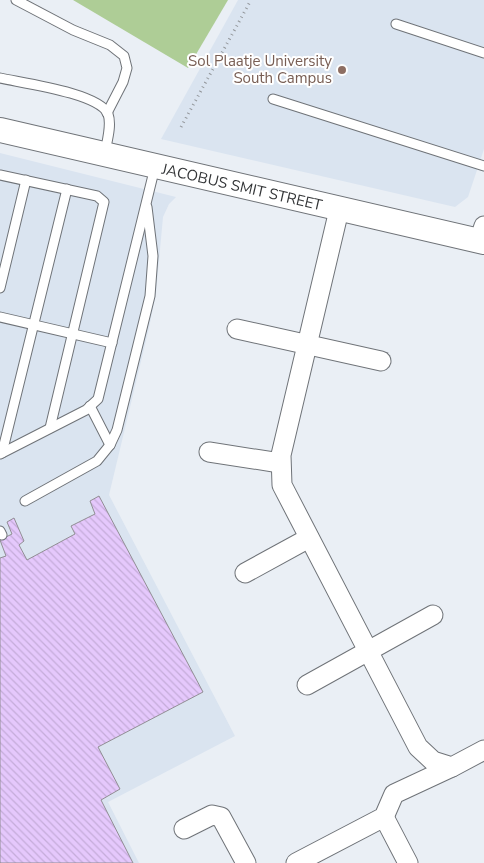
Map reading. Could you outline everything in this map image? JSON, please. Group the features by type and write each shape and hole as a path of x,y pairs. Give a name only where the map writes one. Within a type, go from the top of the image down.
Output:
{"street":[{"name":"JACOBUS SMIT STREET","path":"0,130 339,210 482,237"},
{"path":"339,210 280,463 282,485 418,747 433,761 452,767"},
{"path":"237,328 382,361"},
{"path":"209,452 280,463"},
{"path":"245,573 309,538"},
{"path":"306,685 433,615"},
{"path":"299,862 384,816 394,794 452,767 482,757"},
{"path":"184,829 212,815 221,817 246,863"},
{"path":"384,816 408,863"}],"lane":[{"path":"16,0 73,30 110,46 124,56 127,68 123,82 108,113 110,122 104,155"},
{"path":"396,24 484,53"},
{"path":"0,78 87,98 108,113"},
{"path":"273,99 484,166"},
{"path":"1,454 90,406 100,393 155,166"},
{"path":"0,175 97,196 104,202 50,428"},
{"path":"0,288 26,180"},
{"path":"1,454 67,189"},
{"path":"25,501 97,461 110,445 121,415 150,296 153,256 146,203"},
{"path":"0,317 112,343"},
{"path":"90,406 110,445"}],"path":[{"path":"181,126 250,0"}],"shaded area":[{"name":"Sol Plaatje University South Campus","path":"238,0 484,0 484,149 468,197 455,207 161,139"},
{"path":"0,153 176,197 169,204 163,217 156,293 109,495 235,736 108,802 139,863 0,863"}],"green space":[{"path":"73,0 228,0 188,68"}],"building":[{"path":"99,496 203,692 98,747 120,789 101,800 133,863 0,863 0,558 6,556 0,540 12,534 7,522 14,518 24,541 19,545 27,560 75,534 71,526 95,514 90,501"}],"place":[{"name":"Sol Plaatje University South Campus","path":"342,70"}]}
